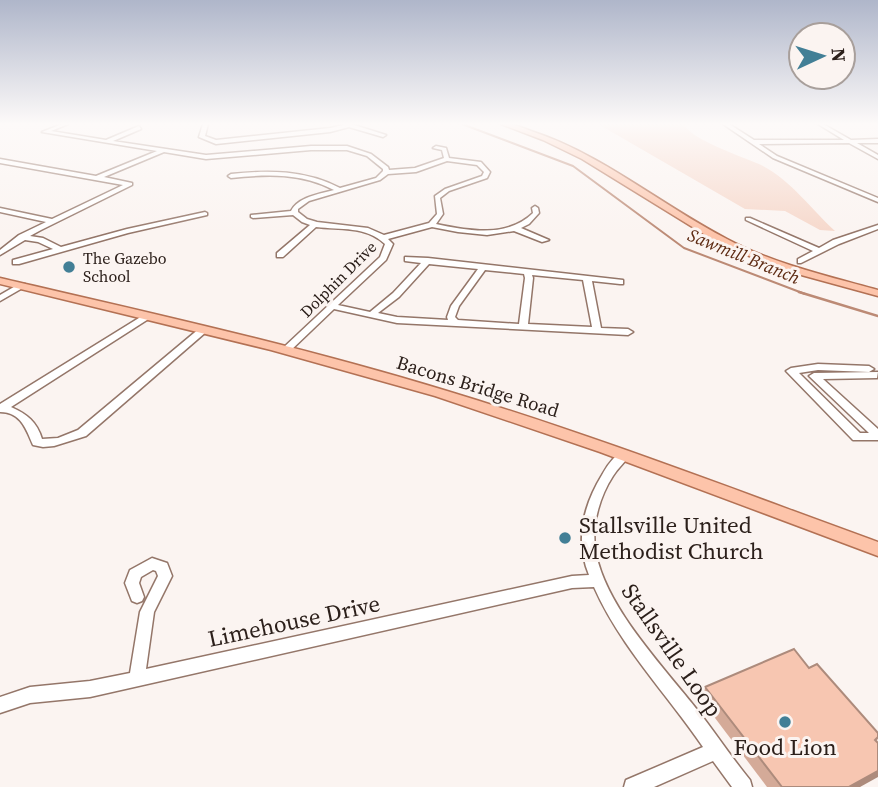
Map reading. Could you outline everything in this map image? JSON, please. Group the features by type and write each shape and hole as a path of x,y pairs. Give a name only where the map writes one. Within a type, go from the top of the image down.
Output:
{"main road":[{"path":"591,161 711,234 787,268 878,293"},
{"path":"598,161 711,234 792,264 878,286"},
{"name":"Bacons Bridge Road","path":"0,274 47,285 57,292"},
{"name":"Bacons Bridge Road","path":"0,281 57,292 286,350 440,393 624,455 878,549"}],"street":[{"path":"0,161 130,184 22,237 0,253"},
{"path":"97,178 138,161"},
{"path":"376,161 386,172"},
{"path":"253,216 294,213 300,203 369,183 386,172 416,170 442,161"},
{"path":"432,225 440,214 437,197 447,190 485,177 488,172 479,163 461,161"},
{"path":"782,161 878,200"},
{"path":"231,176 296,173 316,178 339,190"},
{"path":"385,237 432,225 471,232 513,228 532,218 535,208"},
{"path":"0,210 52,222"},
{"name":"Dolphin Drive","path":"286,350 383,258 389,244 385,237 361,228 314,224 294,213"},
{"path":"16,262 205,214"},
{"path":"748,219 818,251"},
{"path":"279,255 314,224"},
{"path":"801,261 818,251 878,227"},
{"path":"513,228 545,240"},
{"path":"22,237 40,240 59,249"},
{"path":"408,259 620,282"},
{"path":"371,315 396,295 428,261"},
{"path":"454,322 452,317 455,306 483,267"},
{"path":"523,327 529,278 527,272"},
{"path":"587,279 597,330"},
{"path":"0,298 22,286"},
{"path":"331,306 371,315 628,332"},
{"path":"2,408 147,316"},
{"path":"2,408 23,416 32,425 37,442 46,444 64,441 82,433 203,330"},
{"path":"876,371 792,370 792,373 857,437 877,437"},
{"path":"876,371 816,374 877,437"},
{"path":"818,398 835,396"},
{"path":"828,408 846,406"},
{"name":"Stallsville Loop","path":"624,455 596,499 588,525 588,546 597,581 630,632 743,787"},
{"path":"137,597 132,583 135,573 152,564 162,567 165,576 147,612 138,677"},
{"name":"Limehouse Drive","path":"0,705 30,695 80,691 416,619 572,582 597,581"},
{"path":"633,787 715,751"}],"shaded area":[{"path":"662,161 751,161 759,164 790,186 835,231 820,230 785,211 745,209"}],"building":[{"name":"Food Lion","path":"794,649 809,668 817,664 878,733 875,740 878,743 878,771 849,787 782,787 705,687"}],"waterway":[{"name":"Sawmill Branch","path":"559,161 573,166 684,248 803,293"},
{"name":"Sawmill Branch","path":"803,293 878,316"}],"place":[{"name":"The Gazebo School","path":"69,267"},
{"name":"Stallsville United Methodist Church","path":"565,538"},
{"name":"Food Lion","path":"785,722"}]}
